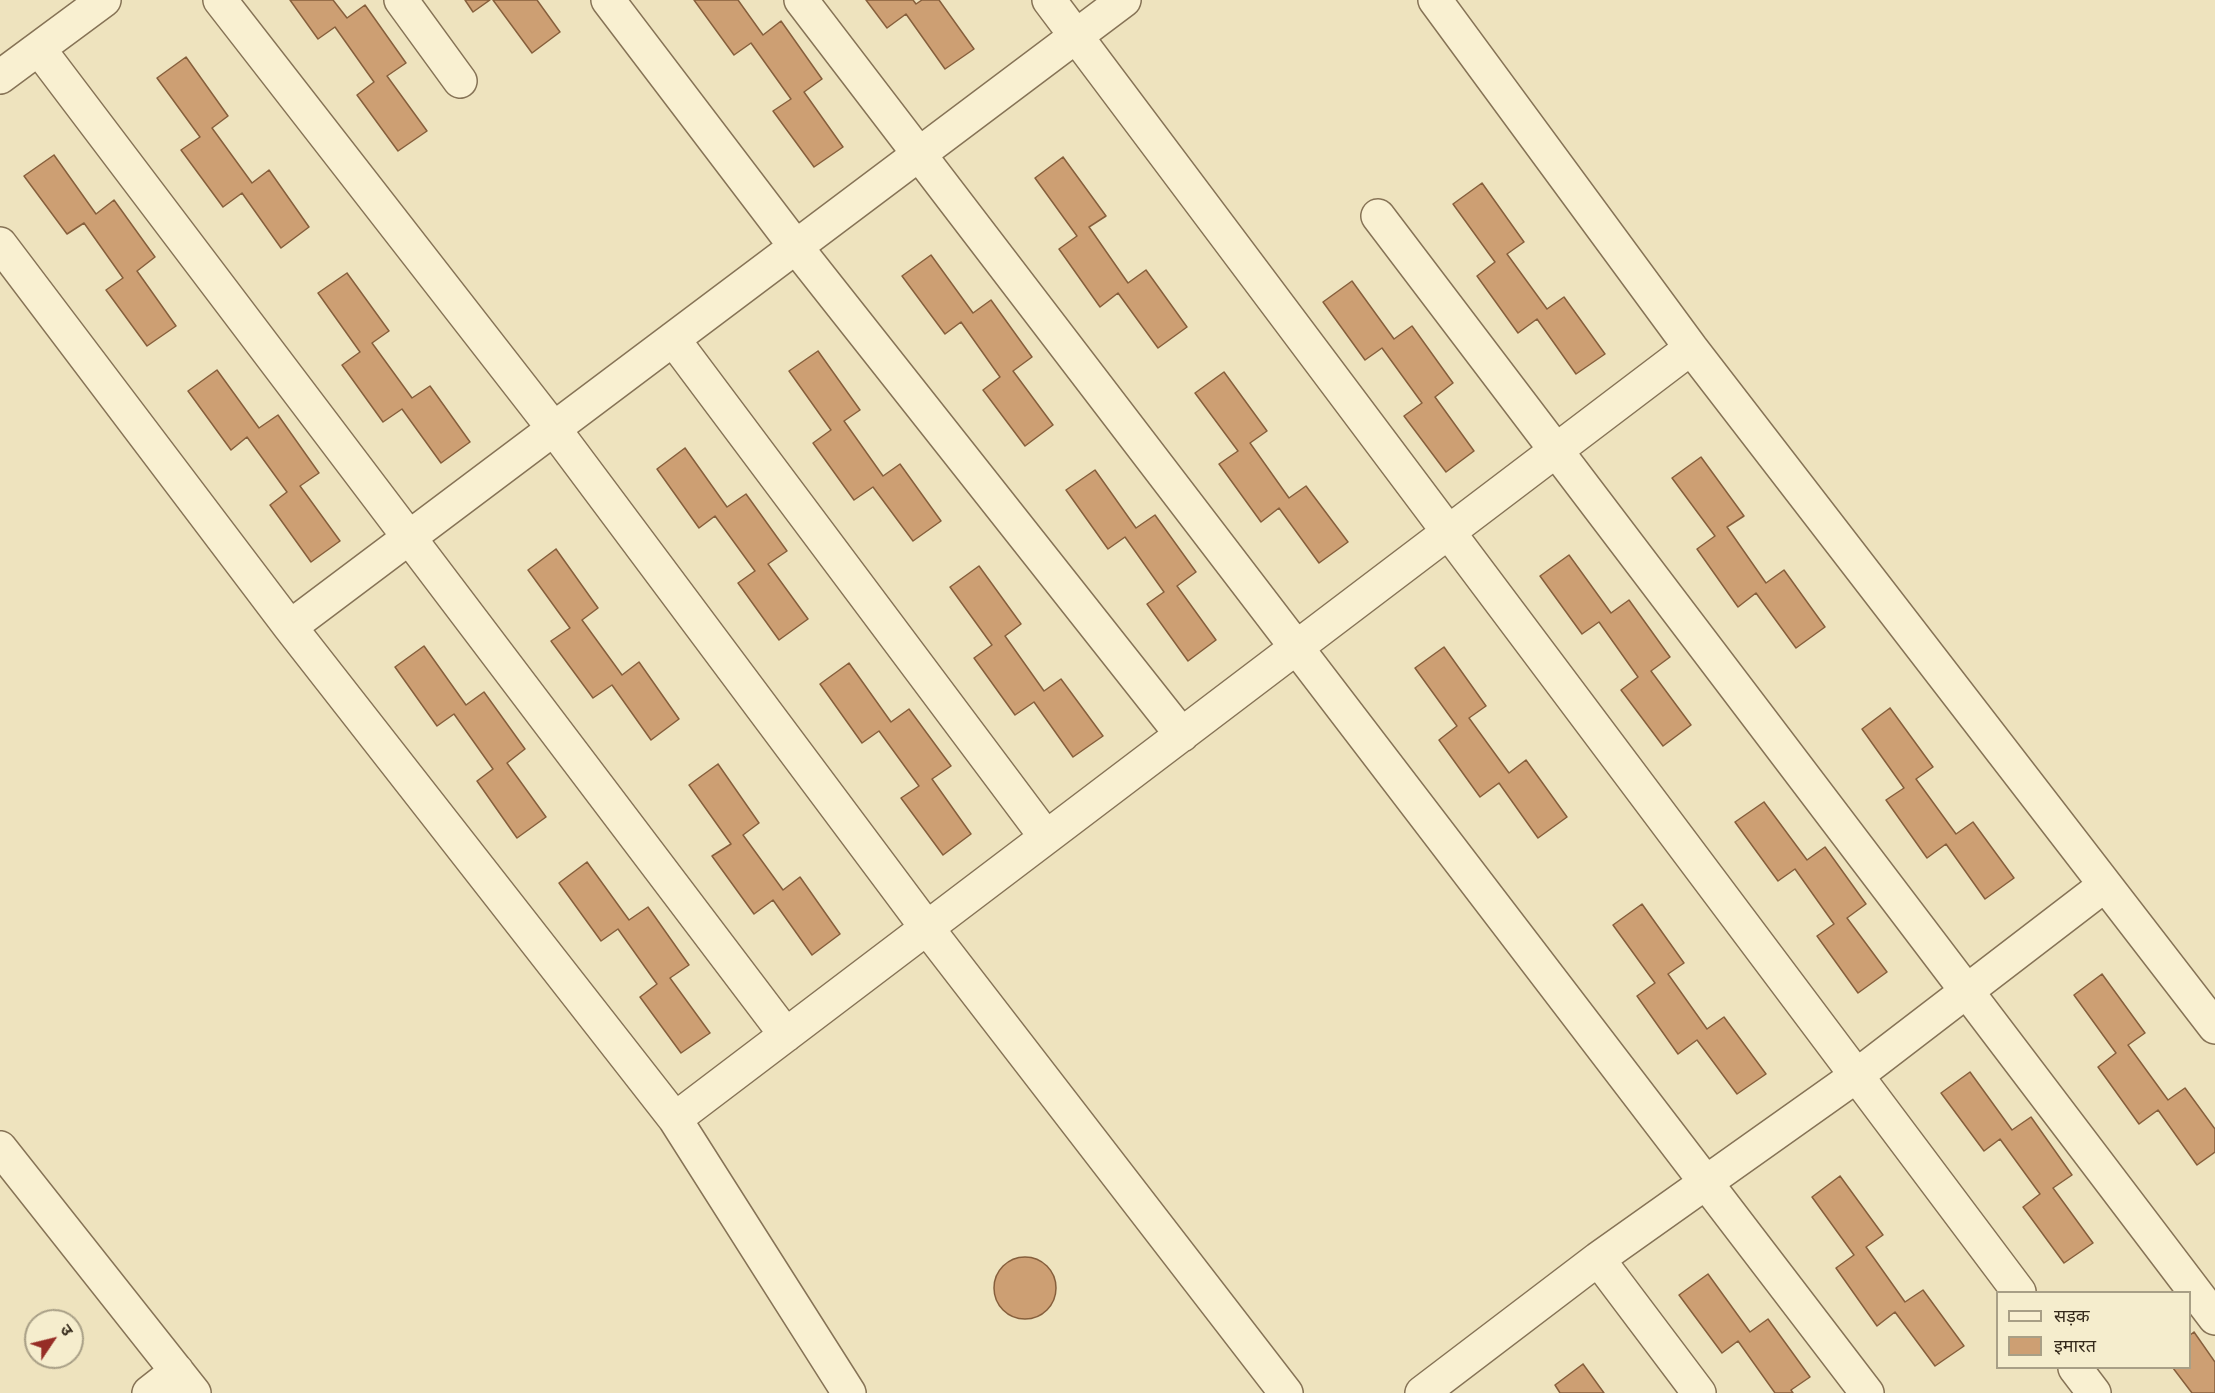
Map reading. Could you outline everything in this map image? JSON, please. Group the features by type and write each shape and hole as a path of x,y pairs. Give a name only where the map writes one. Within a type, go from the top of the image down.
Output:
{"street":[{"path":"0,77 104,0"},
{"path":"220,0 554,429 927,928 1286,1393"},
{"path":"401,0 460,81"},
{"path":"608,0 796,247 1182,735"},
{"path":"801,0 1867,1393"},
{"path":"1049,0 2017,1291"},
{"path":"290,627 1124,0"},
{"path":"1434,0 1691,348 2215,1027"},
{"path":"39,48 786,1035"},
{"path":"1378,216 2215,1318"},
{"path":"0,244 290,627 675,1119 849,1393"},
{"path":"673,339 1046,837"},
{"path":"675,1119 1691,348"},
{"path":"1442,1387 1598,1259 1856,1076 2105,885"},
{"path":"0,1149 186,1382 149,1393"},
{"path":"1598,1259 1699,1393"},
{"path":"2076,1369 2094,1393"}],"building":[{"path":"290,0 333,0 347,18 365,5 406,63 387,76 427,131 398,151 357,95 374,82 335,27 318,39"},
{"path":"465,0 490,0 473,12"},
{"path":"493,0 537,0 560,32 532,53"},
{"path":"694,0 738,0 763,35 781,21 822,79 804,92 843,147 814,167 773,111 791,99 751,43 734,55"},
{"path":"866,0 913,0 916,4 922,0 939,0 974,49 945,69 906,14 887,28"},
{"path":"186,57 228,116 212,128 252,183 269,170 309,227 281,248 242,193 223,207 181,150 200,137 157,78"},
{"path":"54,155 96,214 114,200 155,257 137,271 176,326 147,346 106,290 123,278 84,223 67,234 24,176"},
{"path":"1063,157 1106,216 1089,227 1128,283 1146,270 1187,327 1158,348 1118,293 1100,307 1059,249 1077,236 1035,178"},
{"path":"1482,183 1524,242 1507,254 1547,309 1564,297 1605,354 1576,374 1537,319 1518,333 1477,276 1495,262 1453,204"},
{"path":"931,255 973,313 991,300 1032,357 1013,371 1053,425 1025,446 983,390 1000,377 961,322 945,334 902,276"},
{"path":"347,273 389,331 372,343 412,398 430,386 470,442 441,463 402,409 383,422 342,365 360,352 318,293"},
{"path":"1352,281 1394,339 1412,326 1453,383 1435,397 1474,451 1446,472 1404,416 1422,403 1382,348 1365,360 1323,302"},
{"path":"818,351 860,410 844,421 883,476 900,464 941,521 913,541 873,487 854,500 813,443 831,430 789,371"},
{"path":"217,370 259,428 278,415 319,473 300,486 340,541 311,562 270,505 287,492 247,437 231,450 188,391"},
{"path":"1224,372 1267,431 1250,443 1289,498 1306,486 1348,542 1319,563 1279,508 1261,522 1219,464 1238,451 1195,393"},
{"path":"685,448 727,507 746,494 787,551 768,564 808,619 779,640 738,583 755,571 715,516 699,528 657,469"},
{"path":"1701,457 1744,516 1727,527 1766,583 1784,570 1825,627 1796,648 1756,593 1738,607 1697,549 1715,536 1672,478"},
{"path":"1095,470 1136,528 1155,515 1196,572 1177,586 1216,640 1188,661 1147,604 1164,592 1125,537 1108,549 1066,490"},
{"path":"556,549 598,608 582,620 622,675 639,662 679,719 651,740 612,685 593,698 551,641 570,628 528,570"},
{"path":"1569,555 1611,613 1629,600 1670,657 1651,671 1691,725 1663,746 1621,690 1638,677 1599,622 1582,634 1540,576"},
{"path":"979,566 1021,624 1005,636 1044,691 1061,679 1103,736 1073,757 1034,702 1015,715 974,658 992,645 950,587"},
{"path":"424,646 466,705 484,692 525,749 507,763 546,817 517,838 477,781 493,769 454,714 437,726 395,667"},
{"path":"1444,647 1486,706 1469,718 1509,773 1526,760 1567,817 1538,838 1499,783 1480,797 1439,740 1457,726 1415,668"},
{"path":"849,663 891,722 909,709 951,766 932,779 971,834 943,855 901,798 919,786 879,731 862,743 820,684"},
{"path":"1890,708 1933,767 1916,779 1956,834 1973,822 2014,878 1985,899 1946,844 1927,858 1886,800 1904,788 1862,729"},
{"path":"718,764 759,823 743,835 783,890 800,877 840,934 812,955 773,900 754,914 712,856 731,844 689,785"},
{"path":"1764,802 1807,860 1825,847 1866,904 1847,918 1887,972 1858,993 1817,936 1834,924 1795,869 1778,881 1735,822"},
{"path":"587,862 629,920 648,907 689,965 670,978 710,1033 681,1053 640,997 657,984 618,929 601,941 559,883"},
{"path":"1642,904 1684,963 1668,974 1707,1029 1724,1017 1766,1074 1737,1094 1697,1040 1678,1054 1637,996 1655,983 1613,925"},
{"path":"2102,974 2145,1033 2128,1045 2168,1100 2185,1088 2215,1129 2215,1152 2197,1165 2158,1110 2139,1124 2098,1067 2116,1053 2074,995"},
{"path":"1970,1072 2012,1130 2031,1117 2072,1175 2053,1188 2093,1243 2064,1263 2023,1207 2040,1194 2000,1139 1984,1151 1941,1093"},
{"path":"1840,1176 1883,1235 1866,1247 1905,1302 1923,1290 1964,1346 1935,1366 1895,1312 1877,1326 1836,1268 1854,1255 1812,1197"},
{"path":"1025,1257 1037,1259 1047,1266 1054,1276 1056,1288 1054,1300 1047,1310 1037,1317 1025,1319 1013,1317 1003,1310 996,1300 994,1288 996,1276 1003,1266 1013,1259"},
{"path":"1708,1274 1750,1332 1768,1319 1810,1377 1791,1390 1793,1393 1775,1393 1738,1341 1722,1353 1679,1295"},
{"path":"2194,1332 2215,1362 2215,1393 2192,1393 2174,1369 2191,1369 2191,1334"},
{"path":"1583,1364 1604,1393 1560,1393 1555,1385"}]}
